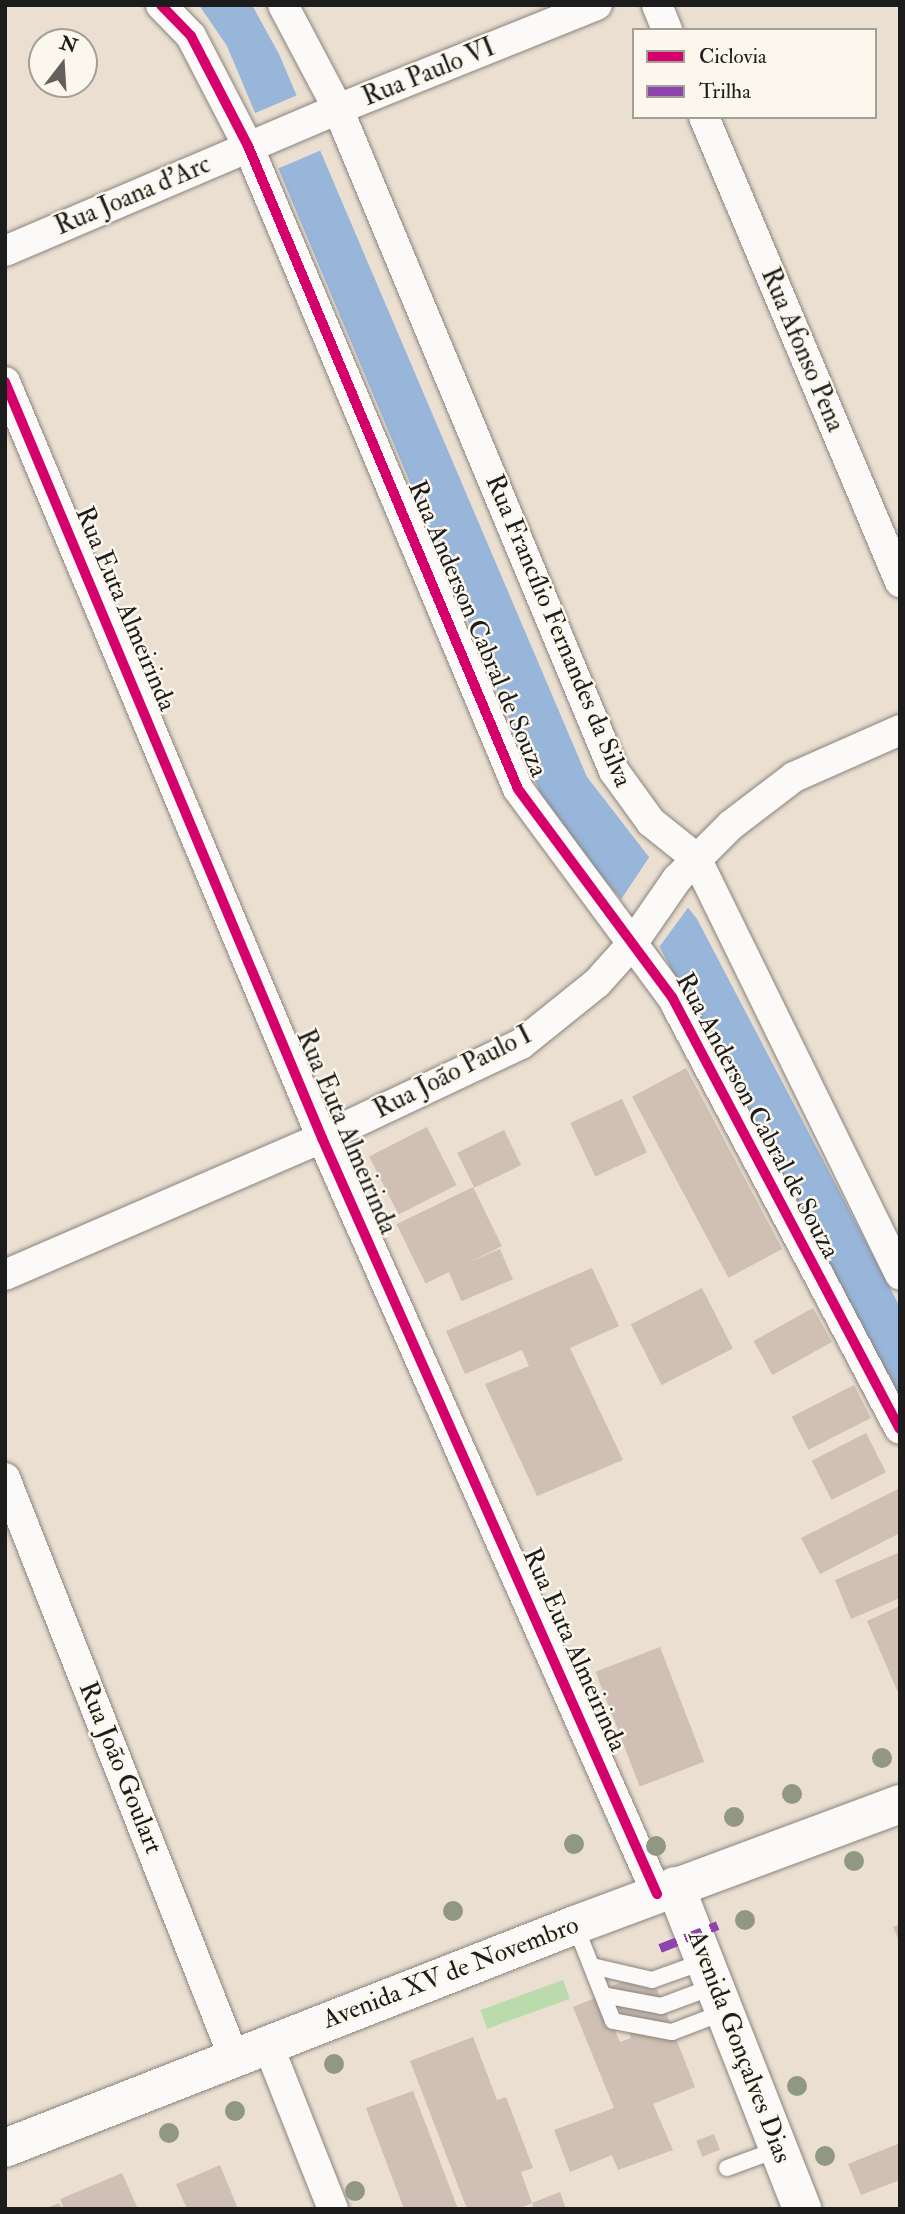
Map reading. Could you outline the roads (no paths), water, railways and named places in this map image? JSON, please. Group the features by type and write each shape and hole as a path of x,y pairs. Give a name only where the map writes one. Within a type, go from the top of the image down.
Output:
{"street":[{"name":"Rua Anderson Cabral de Souza","path":"161,5 191,36 254,144 518,789 636,938 672,997 900,1429"},
{"name":"Rua Francílio Fernandes da Silva","path":"283,5 327,114 614,771 686,869 900,1275"},
{"name":"Rua Paulo VI","path":"254,144 597,5"},
{"path":"657,5 666,28"},
{"name":"Rua Afonso Pena","path":"705,119 900,582"},
{"name":"Rua Joana d'Arc","path":"5,251 254,144"},
{"name":"Rua Euta Almeirinda","path":"5,382 322,1138 666,1890"},
{"path":"686,869 794,777 900,730"},
{"name":"Rua João Paulo I","path":"5,1275 322,1138 521,1044 597,983 636,938 686,869"},
{"name":"Rua João Goulart","path":"5,1478 251,2051 333,2209"},
{"name":"Avenida XV de Novembro","path":"5,2148 666,1890 900,1804"},
{"name":"Avenida Gonçalves Dias","path":"666,1890 715,1986 802,2209"}],"lane":[{"path":"575,1925 613,2021 673,2032 715,1986"},
{"path":"592,1966 652,1980 715,1986"},
{"path":"603,1995 661,2006 715,1986"},
{"path":"727,2168 779,2149"}],"water":[{"path":"199,5 252,5 279,54 587,777 697,919 900,1307 900,1400 656,940 573,843 541,795 227,46"}]}
